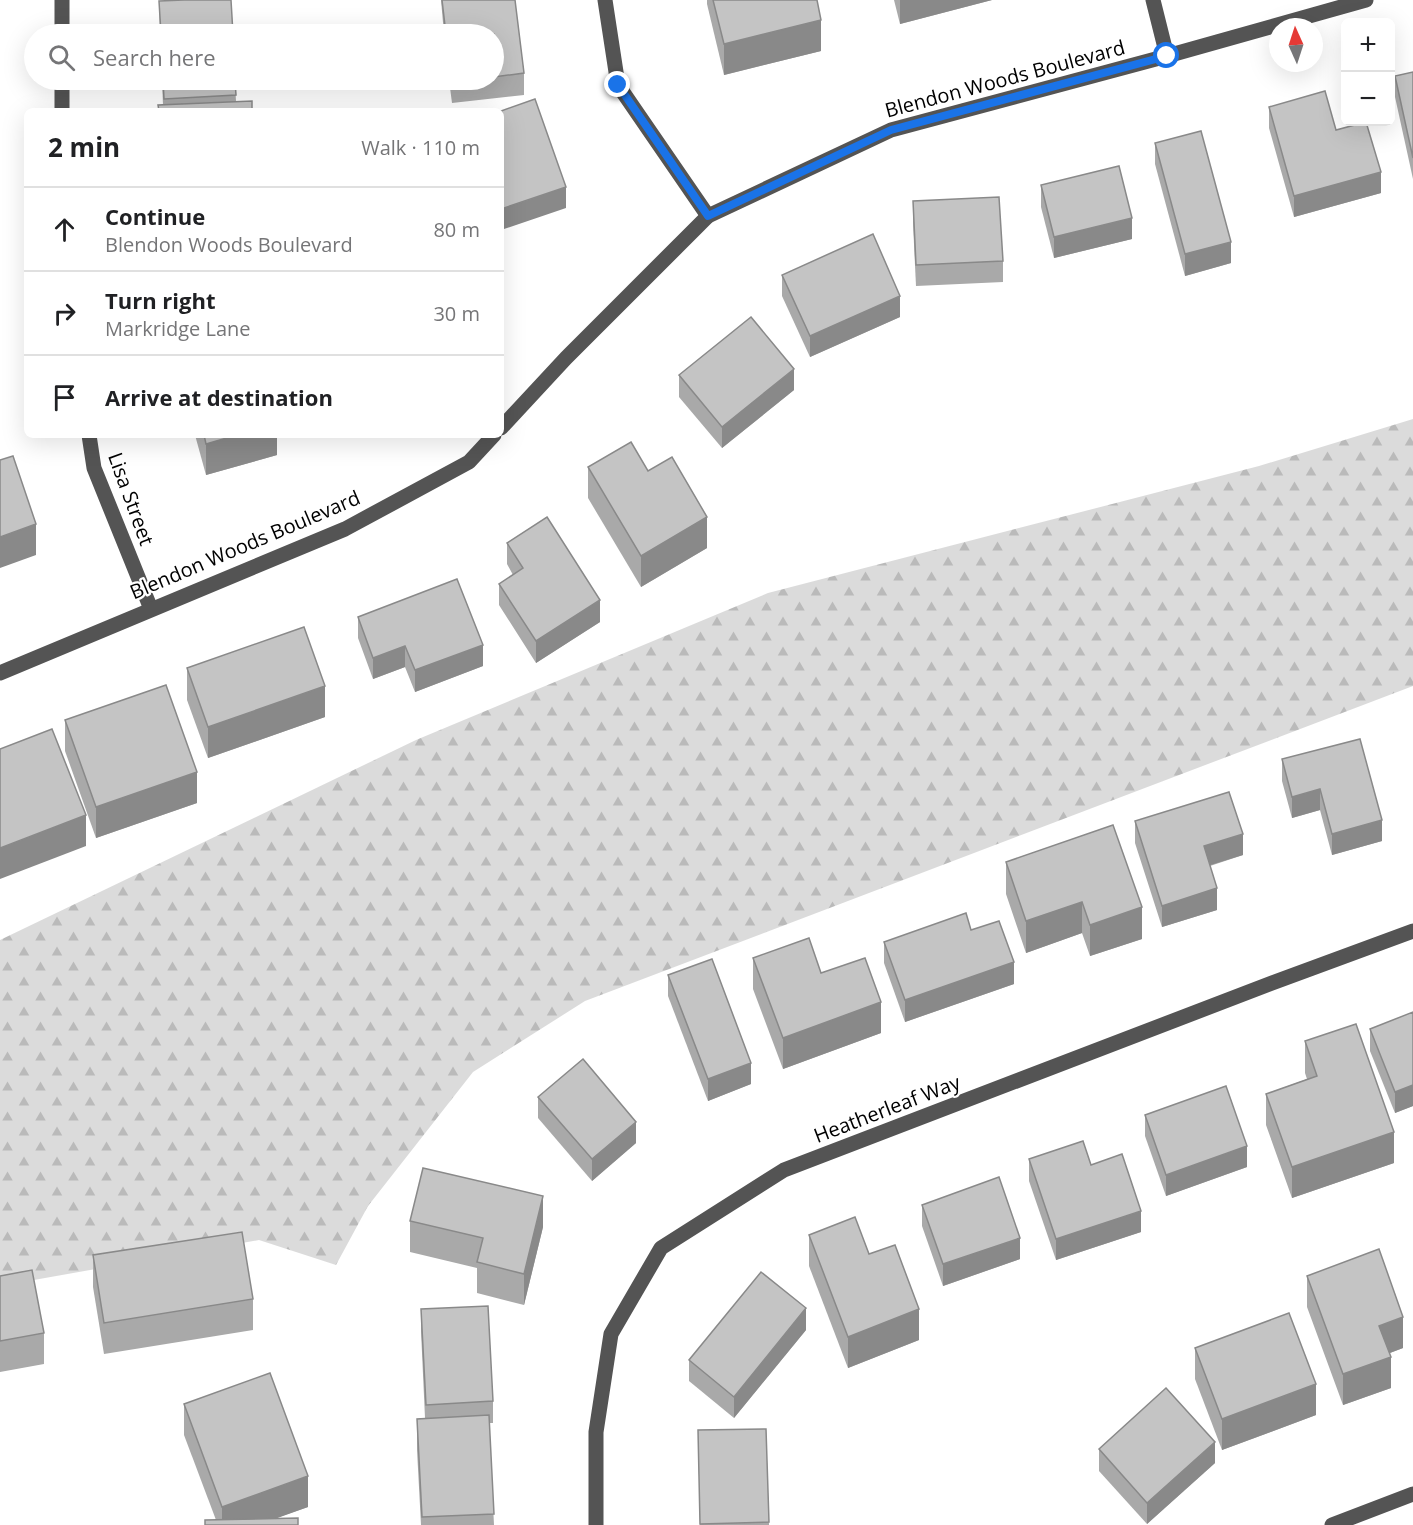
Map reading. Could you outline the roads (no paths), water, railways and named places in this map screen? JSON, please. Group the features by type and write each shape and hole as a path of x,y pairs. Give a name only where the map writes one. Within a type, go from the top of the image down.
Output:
{"street":[{"path":"62,0 62,24"},
{"path":"605,0 618,85 708,216"},
{"path":"1153,0 1167,56"},
{"name":"Blendon Woods Boulevard","path":"504,425 566,358 708,216 891,130 1366,0"},
{"path":"62,90 62,108"},
{"name":"Lisa Street","path":"89,438 94,468 151,609"},
{"name":"Blendon Woods Boulevard","path":"0,673 345,529 469,462 491,438"},
{"name":"Heatherleaf Way","path":"596,1525 596,1432 611,1334 661,1248 784,1170 1413,931"},
{"path":"1332,1525 1413,1494"}]}
